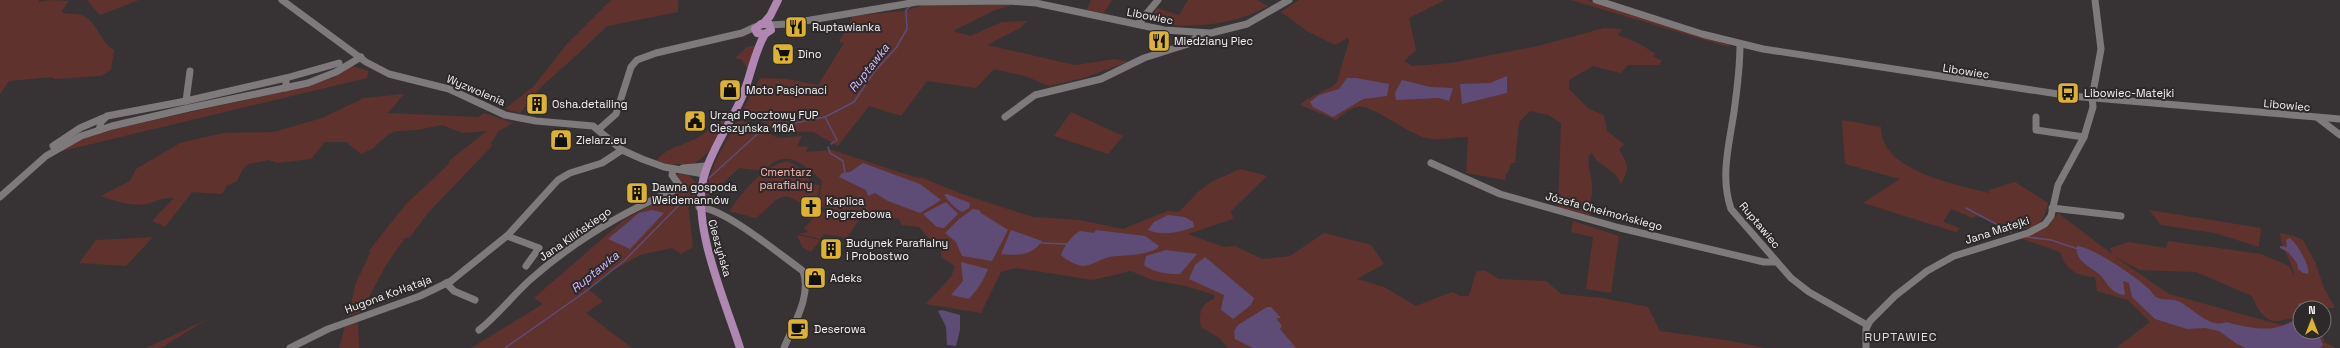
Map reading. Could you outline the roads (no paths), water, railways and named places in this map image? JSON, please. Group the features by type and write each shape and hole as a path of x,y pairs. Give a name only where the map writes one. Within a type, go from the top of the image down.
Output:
{"main road":[{"name":"Cieszyńska","path":"740,348 703,232 699,207 705,170 747,88 763,29 778,0"}],"street":[{"name":"Wyzwolenia","path":"282,0 361,57 389,74 445,88 505,115 536,121 589,125 598,129 622,150 657,165 672,169 705,170"},
{"name":"Libowiec","path":"763,29 897,4 936,0 1022,1 1179,32 1202,33 1229,30 1247,24 1289,0"},
{"path":"1138,24 1158,0"},
{"name":"Libowiec","path":"1596,0 1740,45 1982,83 2092,98 2340,120"},
{"name":"Jana Matejki","path":"1867,325 1891,300 1927,271 1954,256 2028,233 2041,226 2051,216 2061,177 2084,137 2093,106 2092,98 2101,49 2095,0"},
{"path":"598,129 616,114 631,67 637,60 656,53 763,29"},
{"path":"1005,116 1035,95 1046,91 1101,79 1144,58 1188,44 1202,33"},
{"name":"Ruptawiec","path":"1740,45 1739,74 1724,176 1725,194 1731,209 1776,262 1802,286 1857,317 1867,325"},
{"path":"0,197 46,156 66,143 99,130 318,80 361,57"},
{"path":"53,146 80,128 120,112 186,101 286,78 339,63"},
{"path":"186,101 190,72"},
{"path":"286,78 286,88"},
{"path":"2036,117 2036,130 2084,137"},
{"path":"99,130 103,118"},
{"path":"2318,118 2340,135"},
{"name":"Hugona Kołłątaja","path":"290,348 328,329 420,296 446,283 507,236 558,180 570,174 602,163 622,150"},
{"name":"Józefa Chełmońskiego","path":"1431,163 1500,194 1620,228 1764,262 1776,262"},
{"name":"Jana Kilińskiego","path":"479,330 495,317 501,307 532,278 586,237 646,202 679,187 671,173 672,169"},
{"path":"699,207 710,208 724,216 803,271 807,282 806,292 784,348"},
{"path":"2052,208 2122,216"},
{"path":"507,236 539,248 526,266"},
{"path":"446,283 454,291 475,300"},
{"path":"1866,348 1867,325"}],"waterway":[{"name":"Ruptawka","path":"825,117 854,102 874,72 896,48 907,29 906,10 909,7"},
{"name":"Ruptawka","path":"770,128 825,117"},
{"path":"825,117 837,140 831,144"},
{"name":"Ruptawka","path":"709,178 763,129"},
{"path":"828,147 830,153 843,161 845,173"},
{"name":"Ruptawka","path":"505,348 585,292 625,260 686,198"},
{"path":"1966,208 2011,232"},
{"path":"2027,237 2051,240 2078,249"},
{"path":"1041,243 1067,244"}],"place":[{"name":"Ruptawianka","path":"796,27"},
{"name":"Miedziany Piec","path":"1159,41"},
{"name":"Dino","path":"783,54"},
{"name":"Moto Pasjonaci","path":"730,90"},
{"name":"Libowiec-Matejki","path":"2068,93"},
{"name":"Osha.detailing","path":"537,104"},
{"name":"Urząd Pocztowy FUP Cieszyńska 116A","path":"695,121"},
{"name":"Zielarz.eu","path":"561,140"},
{"name":"Dawna gospoda Weidemannów","path":"637,193"},
{"name":"Kaplica Pogrzebowa","path":"811,207"},
{"name":"Budynek Parafialny i Probostwo","path":"831,249"},
{"name":"Adeks","path":"815,278"},
{"name":"Deserowa","path":"798,329"}],"district":[{"name":"RUPTAWIEC","path":"1901,337"}],"park label":[{"name":"Cmentarz parafialny","path":"786,178"}]}
